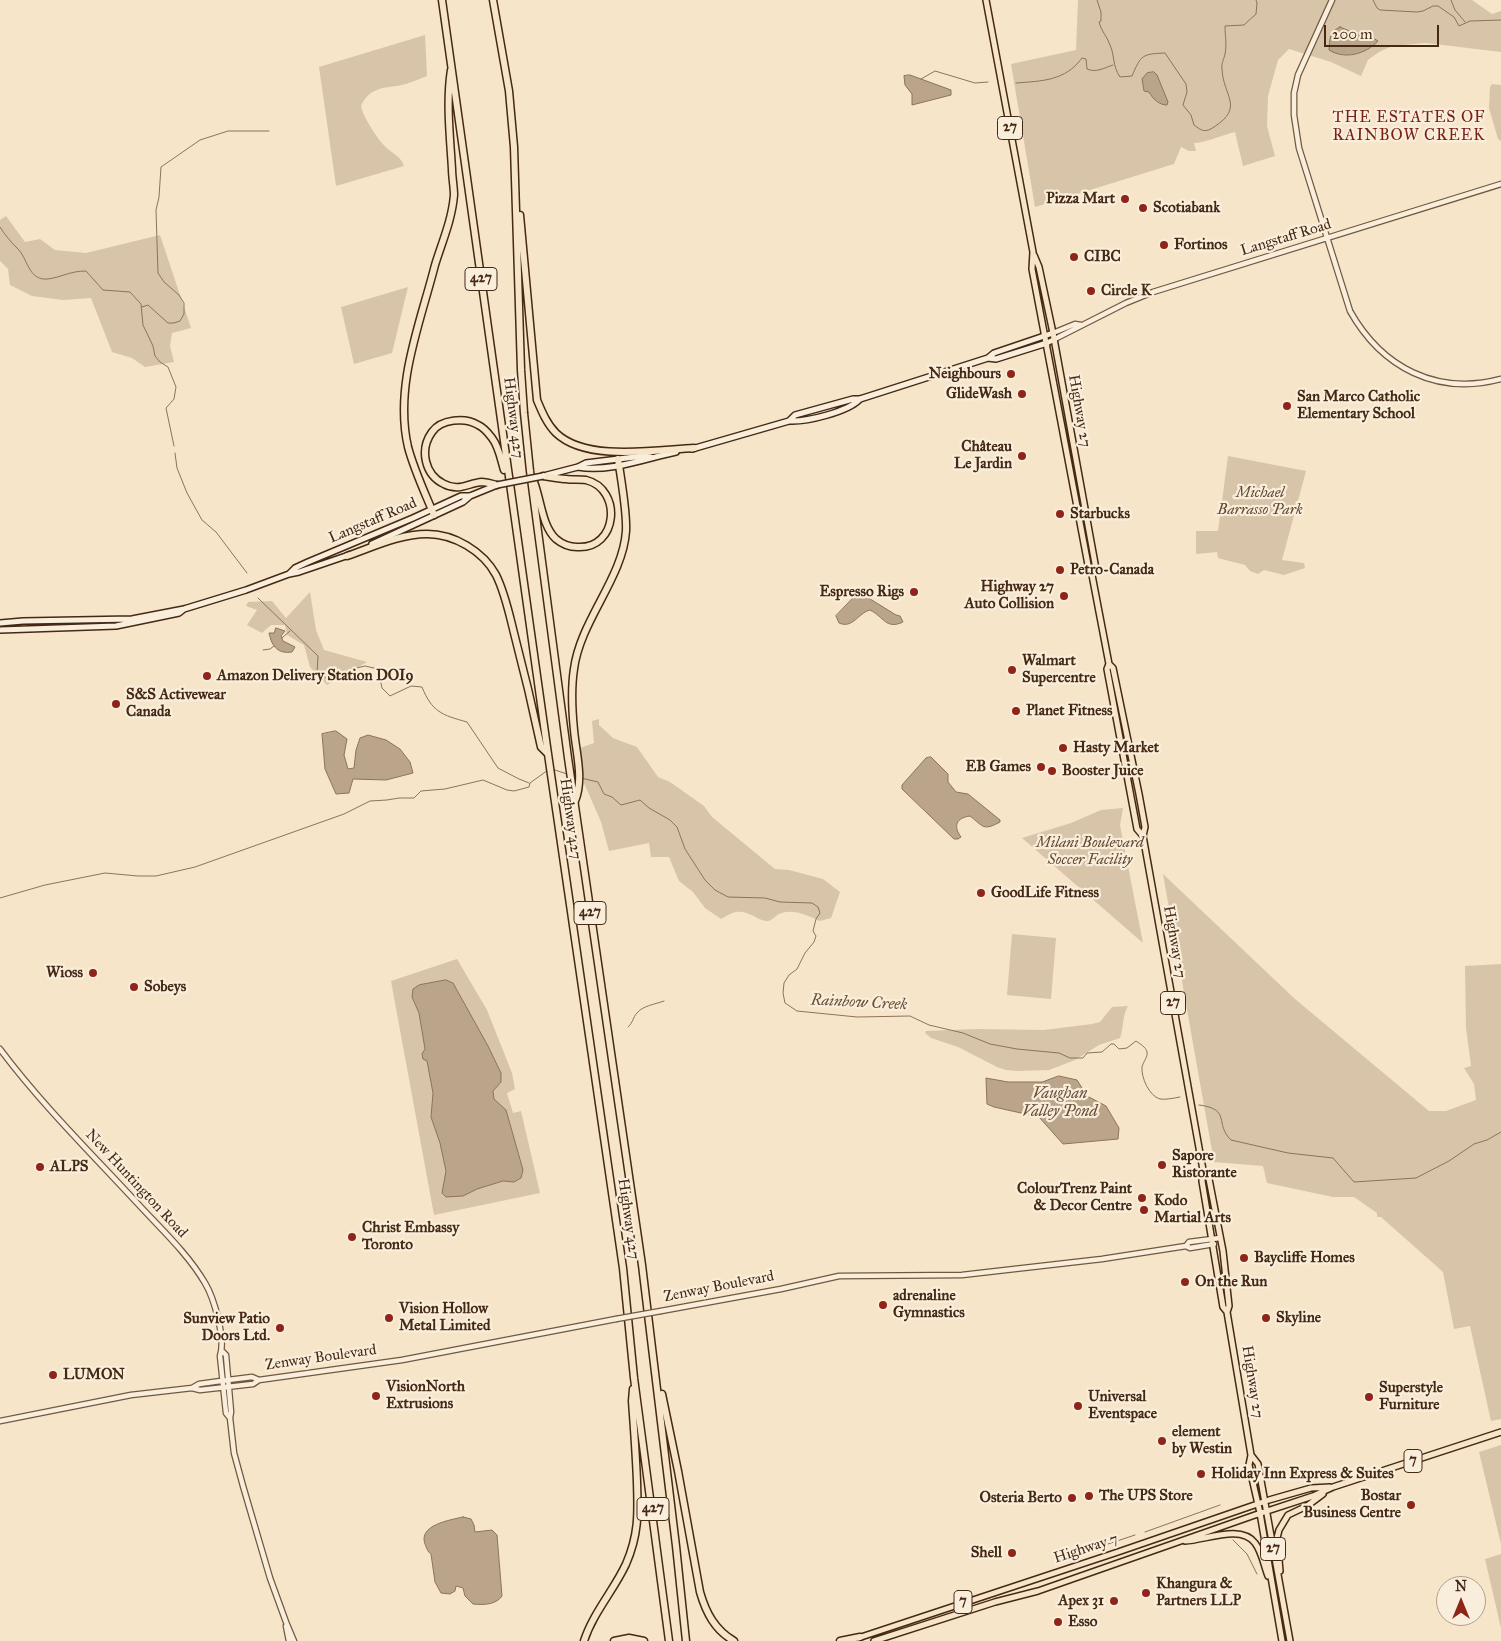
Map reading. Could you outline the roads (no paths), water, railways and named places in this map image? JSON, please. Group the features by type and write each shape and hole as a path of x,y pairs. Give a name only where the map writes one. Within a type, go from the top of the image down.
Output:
{"highway":[{"name":"Highway 427","path":"442,0 553,792 623,1268 634,1378 669,1641"},
{"name":"Highway 427","path":"493,0 509,91 514,147 521,370 530,471 574,802 654,1357 686,1641"},
{"path":"432,512 408,447 403,402 415,340 438,254 448,228 454,196 448,90 452,62"},
{"path":"514,147 532,354 537,400 542,414 558,434 575,444 596,451 633,452 694,448"},
{"path":"496,485 482,482 463,488 447,486 436,480 424,456 426,446 433,431 448,421 467,421 479,425 492,438 500,454 511,496"},
{"path":"574,802 579,785 573,686 577,652 618,563 626,531 618,462"},
{"path":"530,471 540,498 547,528 556,540 569,547 584,548 595,544 603,537 610,526 611,512 608,498 599,487 586,480 544,476"},
{"path":"347,556 408,536 429,534 450,537 470,547 481,557 495,574 504,595 525,674 540,747 548,754"},
{"path":"654,1357 705,1610 720,1631 734,1641"},
{"path":"584,1641 618,1580 634,1543 639,1515 632,1402 634,1378"},
{"path":"840,1641 860,1637"},
{"path":"614,1641 629,1638 644,1641"}],"main road":[{"name":"Highway 27","path":"986,0 1033,252 1039,267 1054,340 1096,569 1092,575"},
{"name":"Highway 27","path":"1033,252 1032,269 1089,570 1092,575 1109,664 1107,669 1137,829 1142,836 1204,1170 1209,1179 1220,1238 1229,1306 1227,1312"},
{"name":"Langstaff Road","path":"0,623 106,620 132,618 184,609 347,556 461,496 470,496 496,485 544,476 578,467 587,469 618,462 644,461 651,457 694,448 789,421 799,421 855,404 860,399 988,358 994,353 1052,334"},
{"name":"Langstaff Road","path":"988,358 996,359 1047,343"},
{"name":"Langstaff Road","path":"288,574 295,568 308,562 413,518 432,512"},
{"name":"Langstaff Road","path":"0,630 116,626 179,614 184,609"},
{"name":"Highway 27","path":"1109,664 1113,668 1139,794 1145,827 1142,836"},
{"name":"Highway 27","path":"1204,1170 1202,1181 1223,1306 1227,1312 1251,1455 1249,1465 1258,1505 1263,1512 1290,1641"},
{"name":"Highway 7","path":"874,1641 995,1602 1038,1591 1314,1496 1333,1487 1501,1432"},
{"name":"Highway 27","path":"1251,1455 1258,1464 1273,1588 1282,1641"},
{"name":"Highway 7","path":"848,1641 1311,1488 1333,1487"},
{"path":"1280,1586 1277,1538 1279,1530 1288,1516 1307,1506 1333,1487"},
{"path":"1180,1541 1199,1541 1227,1534 1242,1535 1255,1543 1273,1588"}],"street":[{"path":"1332,0 1298,75 1294,93 1294,115 1298,142 1350,311 1368,338 1386,356 1410,371 1439,382 1469,384 1501,379"},
{"name":"Langstaff Road","path":"1047,343 1126,303 1153,292 1501,184"},
{"name":"Langstaff Road","path":"1052,334 1076,324 1081,325"},
{"name":"New Huntington Road","path":"0,1050 72,1134 178,1247 204,1282 211,1295 219,1321 222,1351 220,1356 232,1412 230,1418 234,1453 270,1578 294,1641"},
{"name":"Zenway Boulevard","path":"0,1420 131,1395 253,1384 259,1380 406,1359 781,1289 839,1276 981,1273 1102,1259 1186,1246 1189,1242 1213,1241 1220,1238"},
{"name":"Zenway Boulevard","path":"192,1388 199,1384 225,1380 252,1377 259,1380"},
{"name":"New Huntington Road","path":"286,1622 289,1641"}],"water":[{"path":"1340,27 1378,41 1368,49 1355,54 1342,55 1335,53 1329,50 1330,39 1334,31"},
{"path":"1154,72 1168,102 1167,105 1159,103 1149,92 1144,91 1142,79 1147,73"},
{"path":"910,75 951,90 951,95 912,105 912,94 905,85 904,76"},
{"path":"857,594 862,594 900,616 903,622 889,624 870,610 848,624 839,623 836,616"},
{"path":"276,628 285,631 281,636 283,641 295,647 292,652 279,651 274,646 269,633 274,633"},
{"path":"336,731 347,739 344,755 348,769 354,768 356,750 360,738 368,735 386,740 400,749 410,762 413,773 386,780 353,779 349,793 336,794 325,769 322,734"},
{"path":"931,757 948,774 948,782 956,792 968,794 1000,820 1000,822 987,827 981,825 970,816 965,817 957,823 957,829 961,837 954,839 902,789 902,785 926,758"},
{"path":"446,980 453,983 501,1073 501,1082 493,1091 494,1099 506,1110 523,1170 521,1178 514,1182 503,1181 477,1189 463,1196 446,1197 442,1193 446,1171 440,1143 431,1117 433,1093 427,1061 423,1059 422,1054 425,1049 419,1013 412,997 413,989 419,985"},
{"name":"Vaughan Valley Pond","path":"1059,1076 1077,1080 1087,1096 1106,1106 1119,1128 1118,1139 1063,1144 1039,1117 987,1104 986,1078 1008,1082 1042,1082"},
{"path":"463,1517 471,1519 475,1532 492,1530 497,1535 502,1596 493,1603 473,1604 465,1596 463,1588 456,1586 455,1591 450,1594 441,1593 435,1582 431,1554 425,1544 426,1532 436,1525"}],"waterway":[{"path":"1097,0 1101,12 1101,21 1099,22 1110,45 1120,77 1132,76 1143,57 1151,54 1165,53 1186,84 1187,92 1183,105 1191,115 1194,125 1206,131 1223,120 1230,107 1222,67 1226,51 1225,26 1244,25 1256,14 1256,0"},
{"path":"1373,0 1380,10 1417,12 1438,6 1454,17 1459,26 1470,21 1501,20"},
{"path":"1451,0 1455,10 1465,22"},
{"path":"1016,83 1044,80 1061,75 1075,66 1082,58 1086,59 1087,69 1090,70 1100,70 1113,65"},
{"path":"921,79 935,71 975,83 988,82"},
{"path":"142,307 148,305 168,323 180,321 184,314 184,303 179,295 164,282 158,273 156,210 161,167 200,140 228,131 269,131"},
{"name":"Rainbow Creek","path":"0,227 21,252 32,273 41,279 86,271 103,290 130,292 141,304 143,325 153,346 155,356 168,367 176,387 174,399 166,408 174,446"},
{"name":"Rainbow Creek","path":"175,453 177,468 187,493 202,520 216,532 247,573"},
{"name":"Rainbow Creek","path":"258,598 318,656 317,673 321,677 334,679 352,669 365,666 378,669 382,688 390,696 411,686 422,687 430,702 439,711 467,722 498,768 529,783"},
{"path":"282,638 290,631"},
{"path":"263,650 274,646"},
{"name":"Rainbow Creek","path":"552,769 567,774"},
{"path":"0,898 45,885 105,873 156,876 195,867 344,814 370,801 414,798 421,791 445,789 483,780 514,791 529,787 530,783 548,770"},
{"name":"Rainbow Creek","path":"581,778 598,782 604,794 612,797 621,805 640,800 649,808 670,820 677,827 685,849 705,880 715,890 728,897 765,898 780,902 812,903 818,907 820,913 816,919 813,931 816,936 814,942 805,953 797,969 789,975 784,983 785,1003 797,1011 857,1017 910,1016 929,1025 963,1033 990,1044 1059,1053 1070,1058 1083,1058 1087,1053 1102,1052 1111,1044 1114,1044 1119,1049 1127,1048 1136,1041 1147,1052 1142,1071 1144,1081 1152,1094 1160,1099 1180,1097"},
{"path":"628,1027 639,1011 664,1001"},
{"name":"Rainbow Creek","path":"1199,1105 1216,1110 1221,1118 1223,1128 1231,1140 1288,1153 1333,1158 1354,1182 1416,1178 1449,1161 1474,1144 1487,1140 1501,1132"},
{"path":"1145,1532 1220,1505"},
{"path":"1108,1544 1135,1535"},
{"path":"1233,1540 1247,1554 1257,1574"}],"place":[{"name":"Pizza Mart","path":"1125,199"},
{"name":"Scotiabank","path":"1143,208"},
{"name":"Fortinos","path":"1164,245"},
{"name":"CIBC","path":"1074,257"},
{"name":"Circle K","path":"1091,291"},
{"name":"Neighbours","path":"1011,374"},
{"name":"GlideWash","path":"1022,394"},
{"name":"San Marco Catholic Elementary School","path":"1287,406"},
{"name":"Château Le Jardin","path":"1022,456"},
{"name":"Starbucks","path":"1060,514"},
{"name":"Petro-Canada","path":"1060,570"},
{"name":"Espresso Rigs","path":"914,592"},
{"name":"Highway 27 Auto Collision","path":"1064,596"},
{"name":"Walmart Supercentre","path":"1012,670"},
{"name":"Amazon Delivery Station DOI9","path":"207,676"},
{"name":"S&S Activewear Canada","path":"116,704"},
{"name":"Planet Fitness","path":"1016,711"},
{"name":"Hasty Market","path":"1063,748"},
{"name":"EB Games","path":"1041,767"},
{"name":"Booster Juice","path":"1052,771"},
{"name":"GoodLife Fitness","path":"981,893"},
{"name":"Wioss","path":"93,973"},
{"name":"Sobeys","path":"134,987"},
{"name":"Sapore Ristorante","path":"1162,1165"},
{"name":"ALPS","path":"40,1167"},
{"name":"ColourTrenz Paint & Decor Centre","path":"1142,1198"},
{"name":"Kodo Martial Arts","path":"1144,1210"},
{"name":"Christ Embassy Toronto","path":"352,1237"},
{"name":"Baycliffe Homes","path":"1244,1258"},
{"name":"On the Run","path":"1185,1282"},
{"name":"adrenaline Gymnastics","path":"883,1305"},
{"name":"Vision Hollow Metal Limited","path":"389,1318"},
{"name":"Skyline","path":"1266,1318"},
{"name":"Sunview Patio Doors Ltd.","path":"280,1328"},
{"name":"LUMON","path":"53,1375"},
{"name":"VisionNorth Extrusions","path":"376,1396"},
{"name":"Superstyle Furniture","path":"1369,1397"},
{"name":"Universal Eventspace","path":"1078,1406"},
{"name":"element by Westin","path":"1162,1441"},
{"name":"Holiday Inn Express & Suites","path":"1201,1474"},
{"name":"The UPS Store","path":"1089,1496"},
{"name":"Osteria Berto","path":"1072,1498"},
{"name":"Bostar Business Centre","path":"1411,1505"},
{"name":"Shell","path":"1012,1553"},
{"name":"Khangura & Partners LLP","path":"1146,1593"},
{"name":"Apex 31","path":"1114,1601"},
{"name":"Esso","path":"1058,1622"}],"district":[{"name":"THE ESTATES OF RAINBOW CREEK","path":"1409,127"}],"park label":[{"name":"Michael Barrasso Park","path":"1260,502"},
{"name":"Milani Boulevard Soccer Facility","path":"1090,852"}]}
